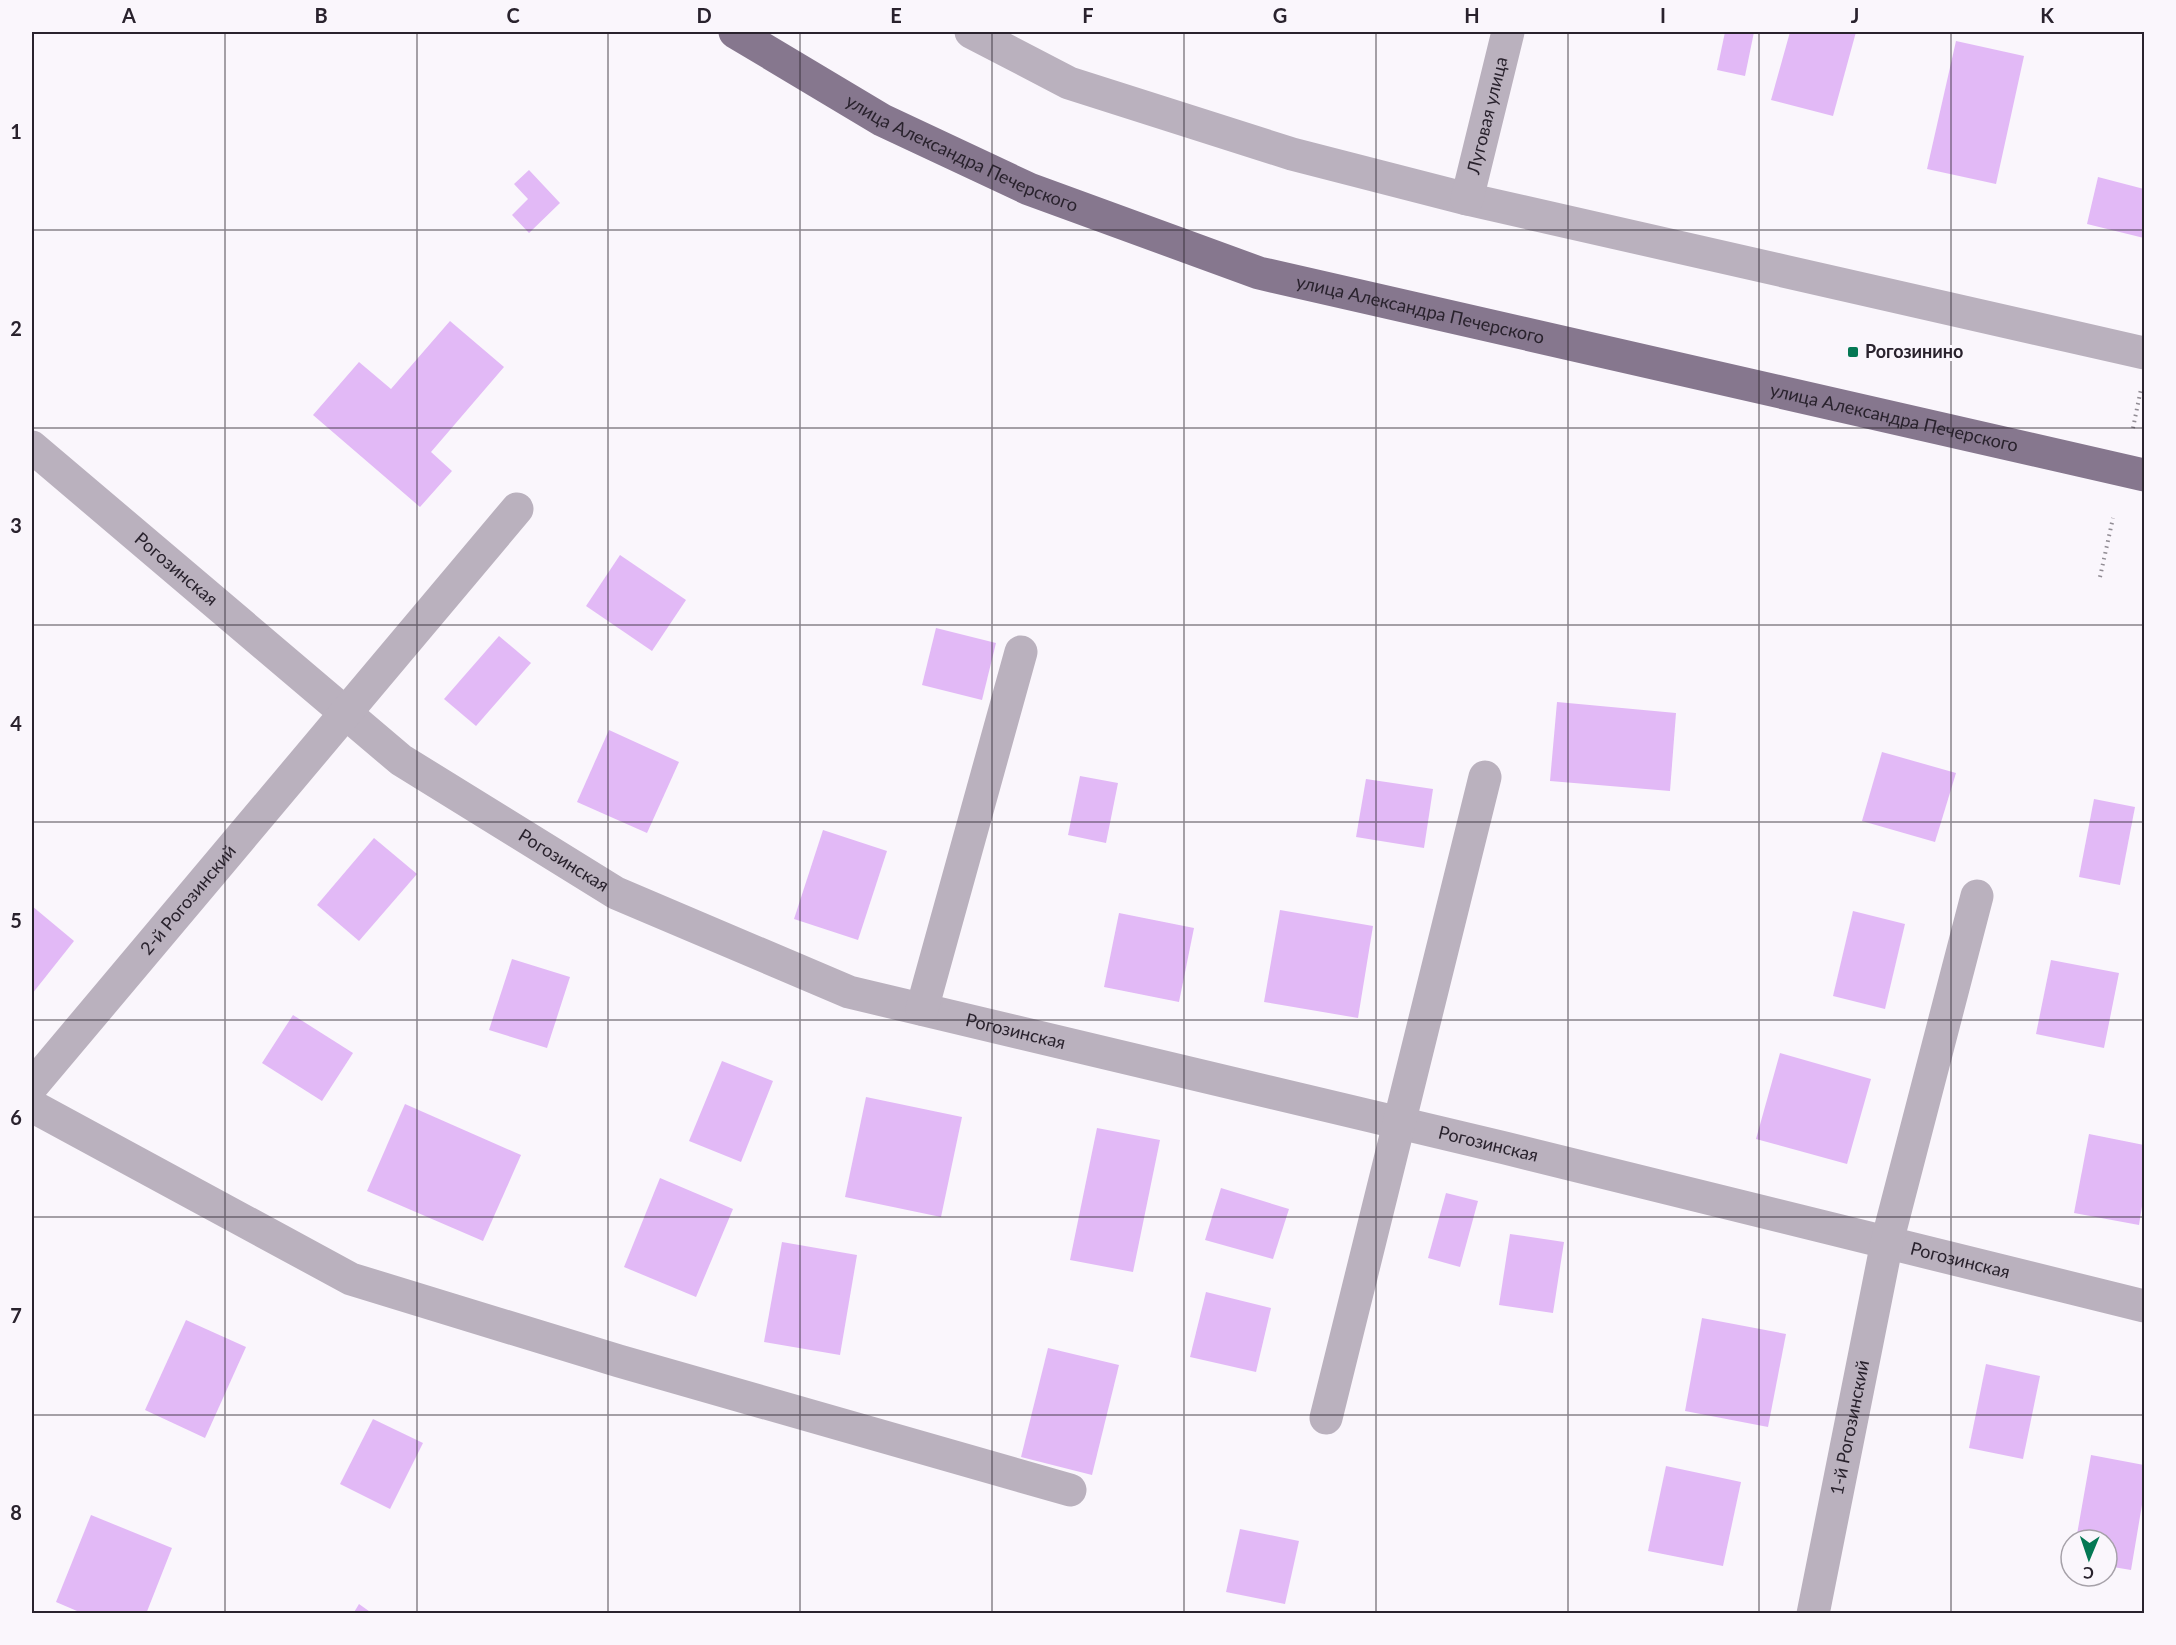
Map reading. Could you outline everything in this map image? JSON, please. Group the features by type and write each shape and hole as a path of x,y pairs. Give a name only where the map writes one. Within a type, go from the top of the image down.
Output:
{"main road":[{"name":"улица Александра Печерского","path":"735,32 882,120 1029,189 1259,273 2145,475"}],"street":[{"path":"971,32 1069,83 1292,154 2144,366"},
{"name":"Луговая улица","path":"1467,199 1508,32"},
{"name":"Рогозинская","path":"32,447 401,760 616,893 849,992 1400,1122 2145,1306"},
{"name":"2-й Рогозинский","path":"32,1086 517,509"},
{"path":"922,1009 1021,652"},
{"path":"1326,1418 1485,777"},
{"name":"1-й Рогозинский","path":"1814,1614 1887,1242 1977,896"},
{"path":"32,1106 351,1279 619,1361 1070,1490"}],"path":[{"path":"2133,428 2144,366"},
{"path":"2100,577 2113,518"}],"building":[{"path":"1725,32 1754,32 1745,76 1717,70"},
{"path":"1790,32 1856,32 1833,116 1771,100"},
{"path":"1956,41 2024,56 1996,184 1927,169"},
{"path":"529,170 560,203 529,233 512,215 528,199 514,184"},
{"path":"2098,177 2144,189 2144,238 2087,224"},
{"path":"450,321 504,367 431,452 452,471 420,507 313,415 359,362 391,389"},
{"path":"620,555 686,600 652,651 586,606"},
{"path":"936,628 996,643 982,700 922,685"},
{"path":"499,636 531,663 476,726 444,699"},
{"path":"1557,702 1676,713 1670,791 1550,781"},
{"path":"609,730 679,762 647,833 577,802"},
{"path":"1882,752 1956,773 1935,842 1862,821"},
{"path":"1080,776 1118,783 1106,843 1068,835"},
{"path":"1366,779 1433,789 1424,848 1356,837"},
{"path":"2094,799 2135,807 2120,885 2079,877"},
{"path":"823,830 887,851 858,940 794,919"},
{"path":"374,838 417,874 359,941 317,905"},
{"path":"32,906 74,941 32,994"},
{"path":"1280,910 1373,926 1358,1018 1264,1002"},
{"path":"1853,911 1905,924 1885,1009 1833,996"},
{"path":"1119,913 1194,928 1179,1002 1104,987"},
{"path":"512,959 570,977 547,1048 489,1030"},
{"path":"2051,960 2119,973 2104,1048 2036,1034"},
{"path":"293,1015 353,1053 322,1101 262,1063"},
{"path":"1780,1053 1871,1079 1847,1164 1756,1139"},
{"path":"722,1061 773,1081 741,1162 689,1141"},
{"path":"866,1097 962,1117 941,1217 845,1197"},
{"path":"405,1104 521,1155 483,1241 367,1191"},
{"path":"1097,1128 1160,1140 1133,1272 1070,1260"},
{"path":"2089,1134 2144,1145 2144,1194 2139,1225 2074,1213"},
{"path":"660,1178 733,1209 696,1297 624,1267"},
{"path":"1221,1188 1289,1209 1273,1259 1205,1240"},
{"path":"1446,1193 1478,1201 1460,1267 1428,1258"},
{"path":"1510,1234 1564,1242 1553,1313 1499,1305"},
{"path":"782,1242 857,1255 840,1355 764,1342"},
{"path":"1206,1292 1271,1308 1256,1372 1190,1357"},
{"path":"1702,1318 1786,1334 1768,1427 1685,1411"},
{"path":"186,1320 246,1347 205,1438 145,1410"},
{"path":"1048,1348 1119,1365 1092,1475 1021,1457"},
{"path":"1986,1364 2040,1376 2023,1459 1969,1448"},
{"path":"373,1419 423,1443 390,1509 340,1484"},
{"path":"2091,1455 2144,1465 2144,1493 2131,1570 2119,1568 2119,1528 2078,1528"},
{"path":"1666,1466 1741,1482 1723,1566 1648,1551"},
{"path":"91,1515 172,1548 146,1614 84,1614 56,1602"},
{"path":"1240,1529 1299,1541 1285,1604 1226,1592"},
{"path":"359,1604 373,1614 353,1614"}],"place":[{"name":"Рогозинино","path":"1853,352"}]}
